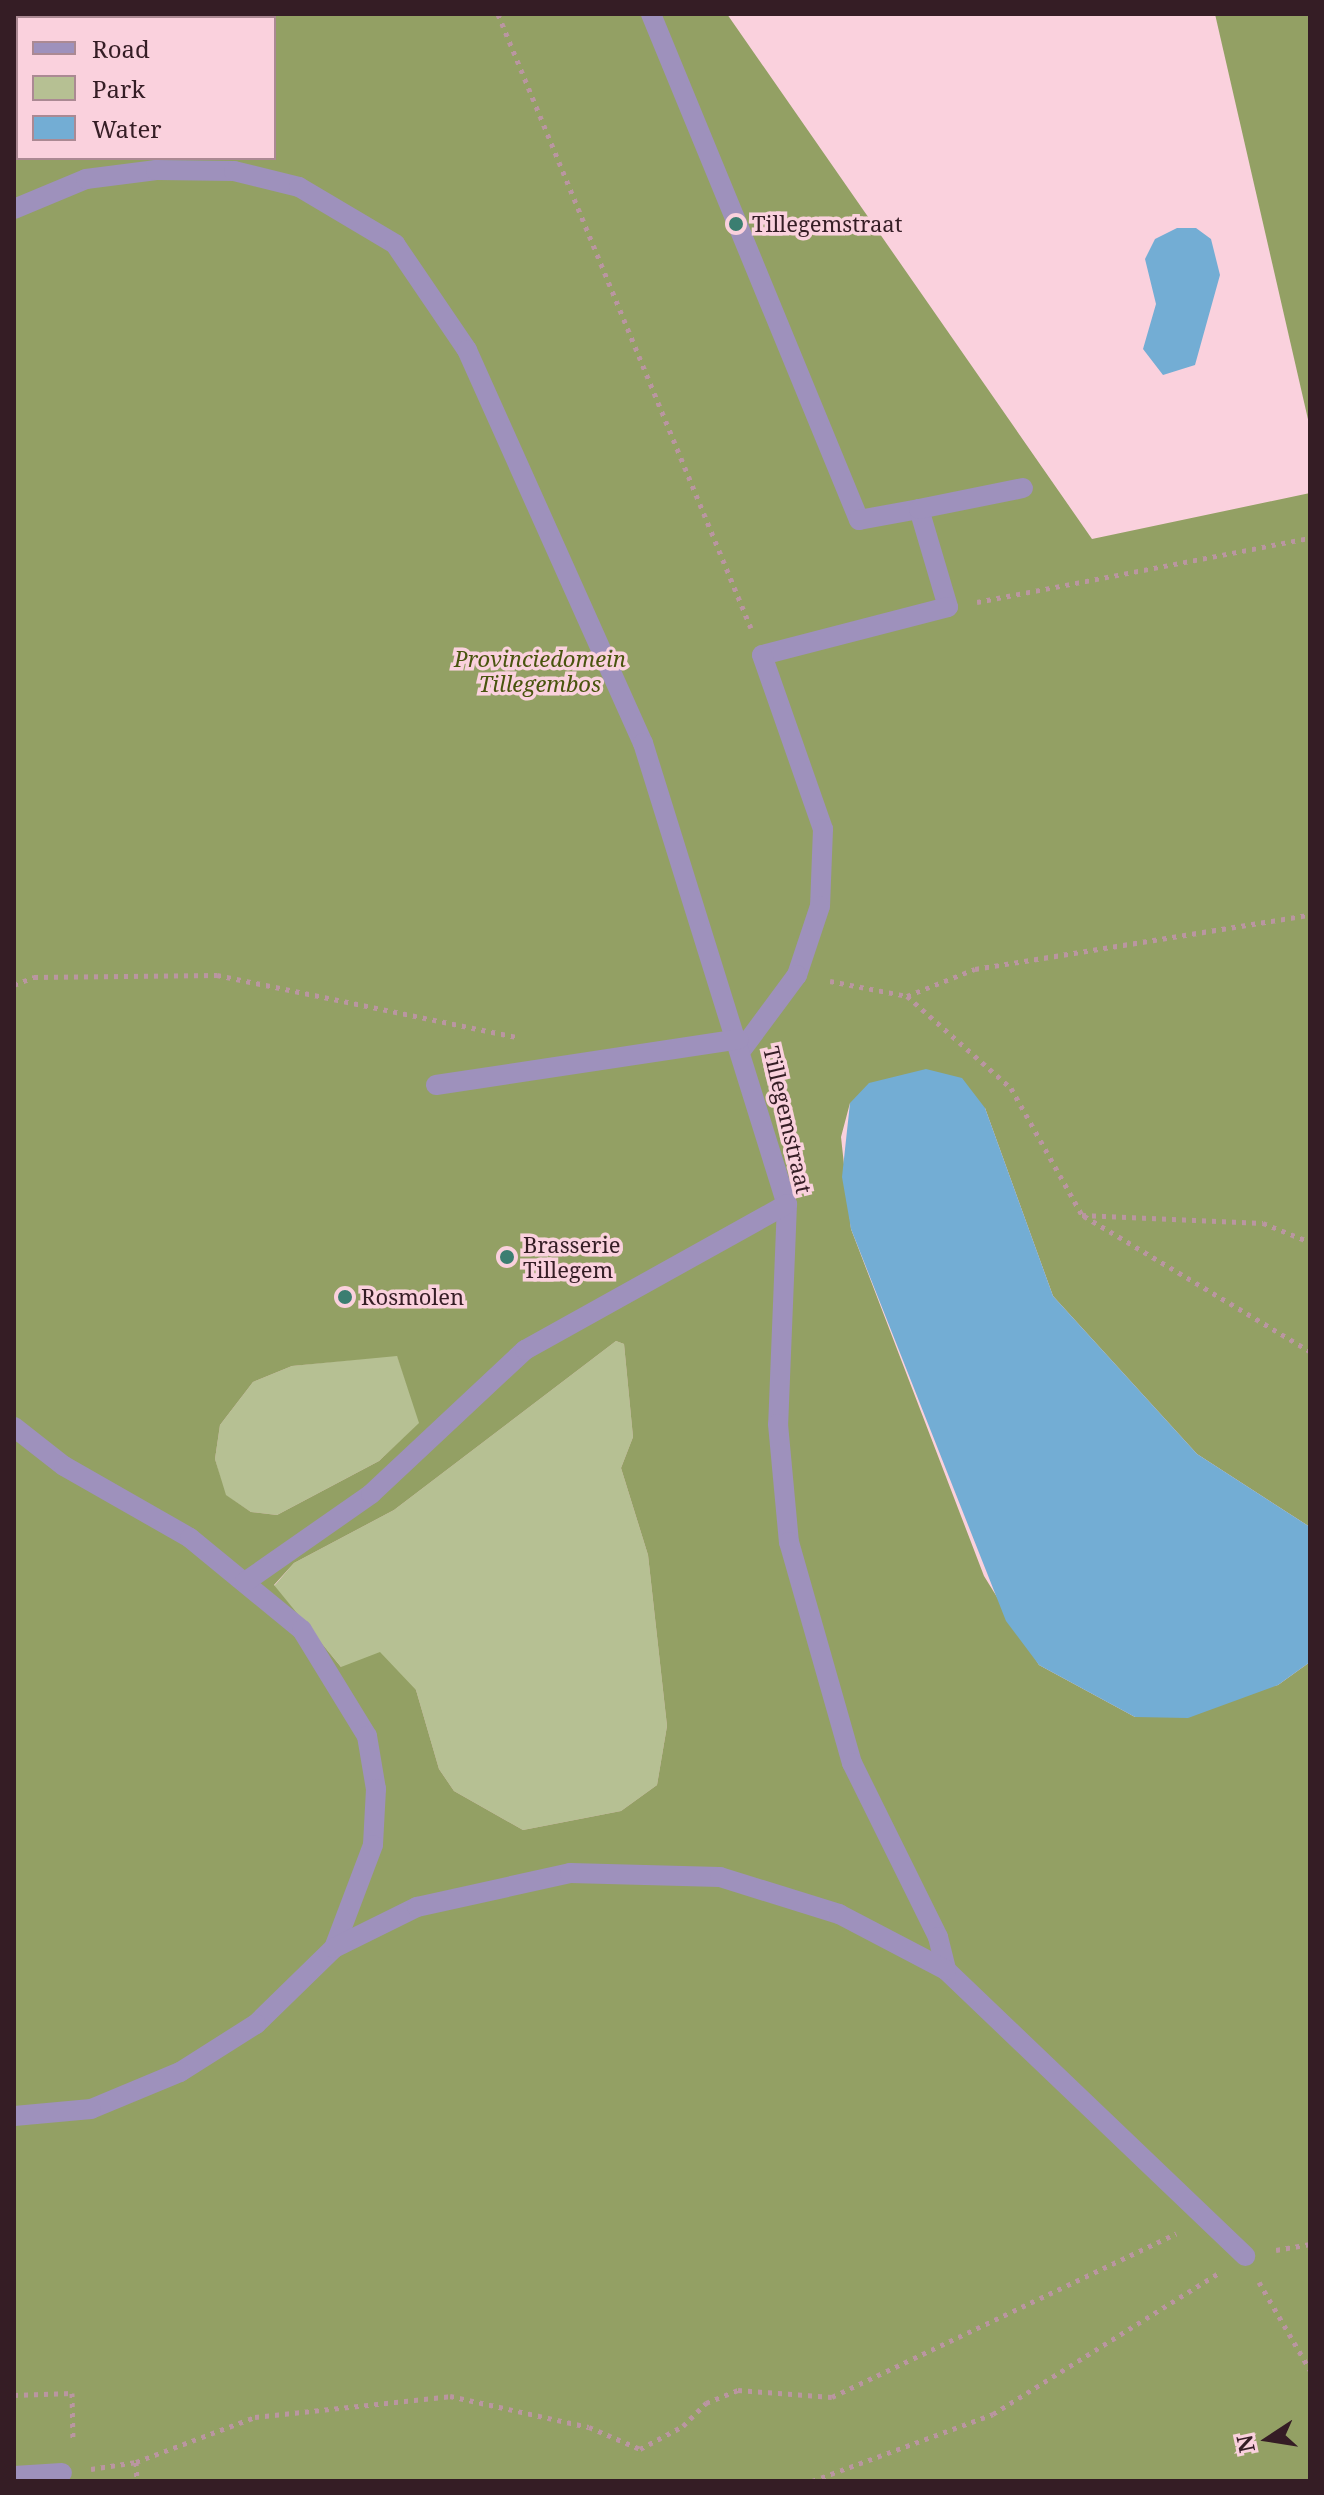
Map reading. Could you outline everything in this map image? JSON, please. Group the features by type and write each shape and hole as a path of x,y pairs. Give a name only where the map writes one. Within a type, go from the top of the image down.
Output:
{"street":[{"path":"651,14 859,520 1023,488"},
{"path":"14,209 86,179 156,170 234,171 299,187 362,218 395,244 467,350 601,639 741,1043 436,1085"},
{"path":"762,655 948,607 919,509"},
{"name":"Tillegemstraat","path":"245,1582 371,1494 525,1350 787,1204 741,1043 797,975 820,906 823,829 762,655"},
{"path":"787,1204 778,1424 789,1542 852,1763 938,1937 946,1970"},
{"path":"14,1427 64,1466 190,1538 302,1630 367,1736 376,1789 373,1845 334,1948"},
{"path":"14,2116 91,2109 180,2072 256,2024 334,1948 417,1907 570,1873 720,1877 839,1914 946,1970 1199,2220 1245,2256"},
{"path":"14,2476 68,2472"}],"path":[{"path":"498,14 762,655"},
{"path":"948,607 1310,538"},
{"path":"907,996 975,969 1310,915"},
{"path":"14,985 34,977 217,975 526,1038"},
{"path":"797,975 907,996 1011,1088 1082,1215 1310,1351"},
{"path":"1082,1215 1263,1223 1310,1242"},
{"path":"14,2395 72,2393 68,2472 136,2462 255,2417 450,2396 589,2427 640,2449 683,2426 706,2403 738,2390 832,2397 1199,2220"},
{"path":"812,2481 993,2414 1245,2256 1310,2370"},
{"path":"136,2462 137,2481"}],"green space":[{"name":"Provinciedomein Tillegembos","path":"14,14 727,14 1092,539 1310,493 1310,1527 1197,1454 1053,1296 985,1108 850,1103 841,1137 851,1229 984,1576 1039,1665 1135,1717 1278,1685 1310,1662 1310,2481 14,2481","holes":["616,1341 624,1344 633,1437 621,1468 648,1555 667,1726 657,1785 621,1811 523,1830 454,1791 439,1769 416,1690 380,1652 341,1667 274,1585 294,1563 394,1510","397,1356 419,1423 379,1461 277,1515 251,1512 226,1495 215,1459 220,1425 253,1382 292,1366"]},
{"path":"1215,14 1310,14 1310,428"},
{"path":"616,1341 624,1344 633,1437 621,1468 648,1555 667,1726 657,1785 621,1811 523,1830 454,1791 439,1769 416,1690 342,1668 274,1586 294,1563 394,1510"},
{"path":"397,1355 420,1423 379,1461 277,1515 251,1512 225,1495 215,1459 220,1425 253,1382 292,1366"}],"water":[{"path":"1177,228 1196,228 1211,239 1220,275 1195,365 1163,375 1143,349 1156,304 1145,259 1155,239"},
{"path":"926,1069 962,1078 985,1108 1053,1296 1197,1454 1310,1527 1310,1662 1278,1685 1188,1718 1135,1717 1039,1665 1006,1621 851,1229 842,1177 850,1103 869,1083"}],"place":[{"name":"Tillegemstraat","path":"736,224"},
{"name":"Brasserie Tillegem","path":"507,1257"},
{"name":"Rosmolen","path":"345,1297"}]}
